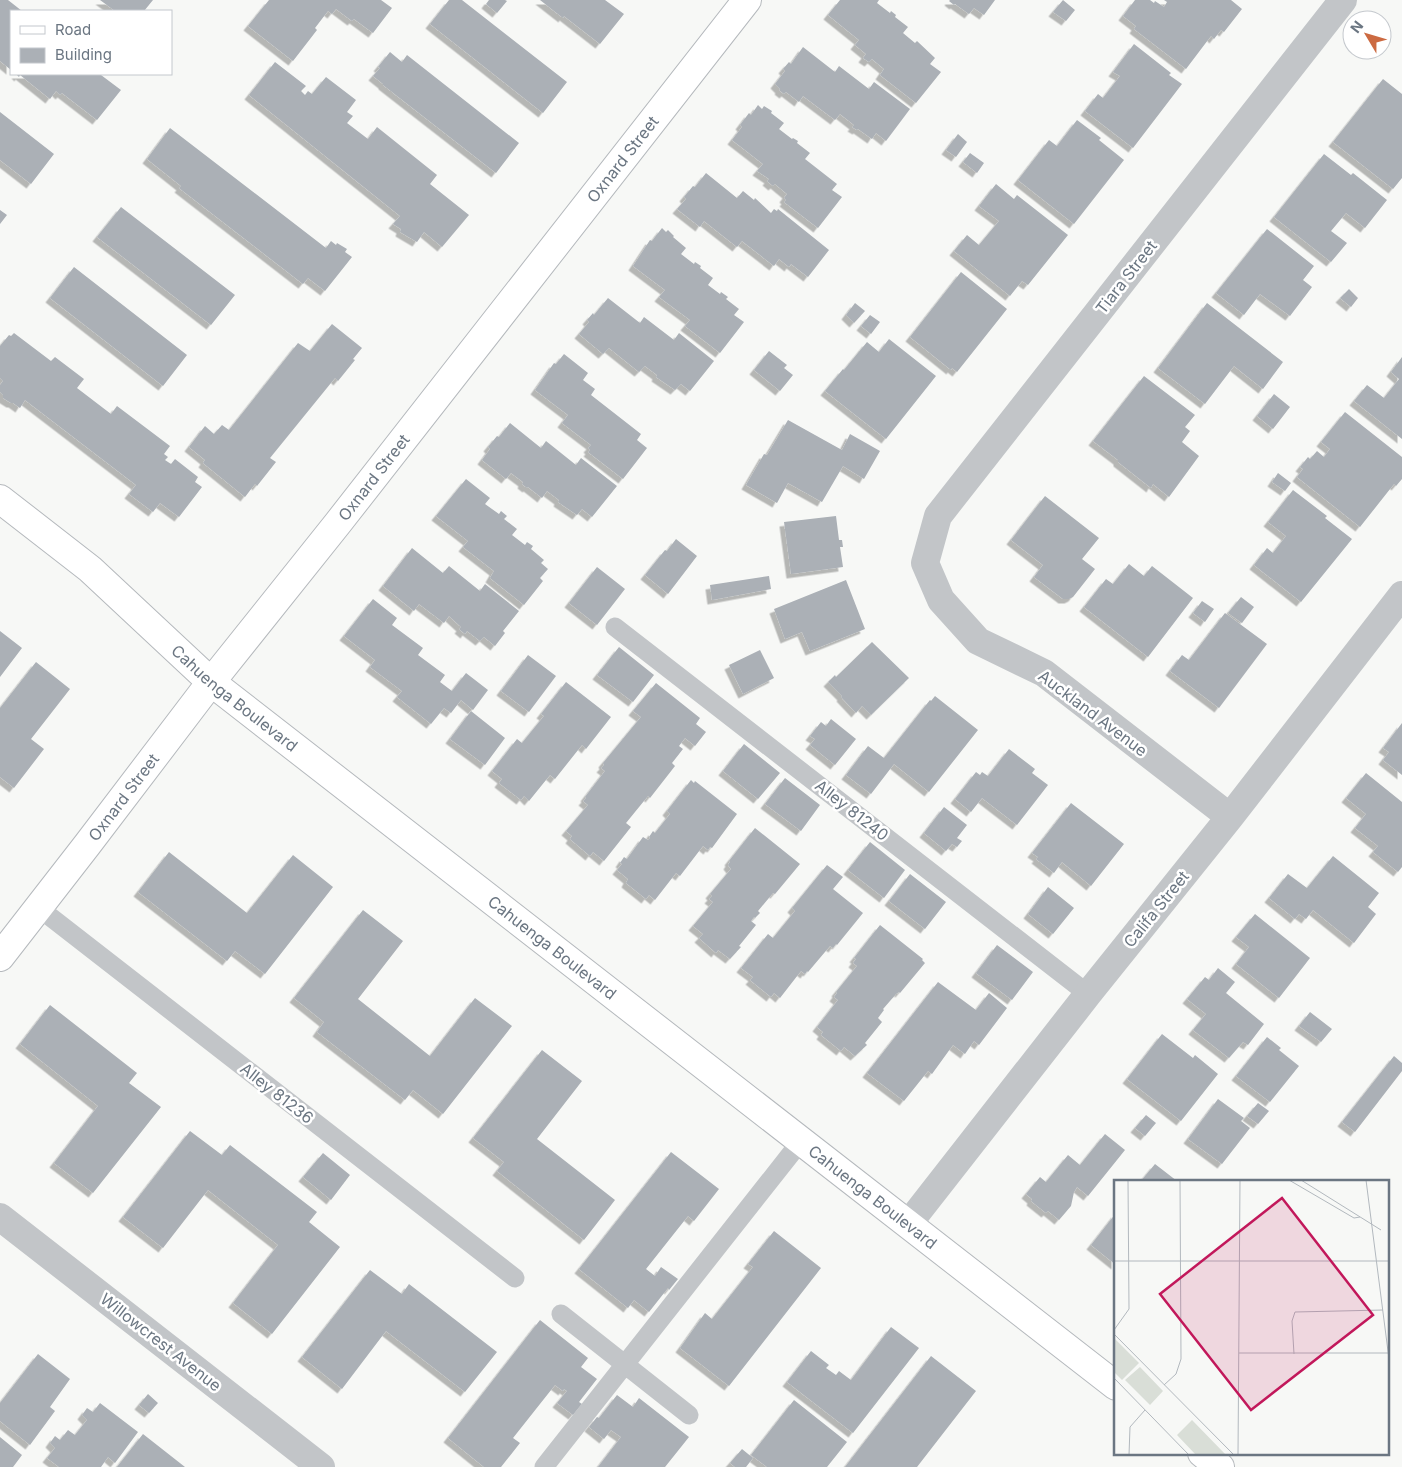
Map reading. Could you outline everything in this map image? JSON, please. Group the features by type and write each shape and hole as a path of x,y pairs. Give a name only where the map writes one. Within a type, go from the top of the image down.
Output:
{"main road":[{"name":"Oxnard Street","path":"0,957 211,682 338,523 747,0"},
{"name":"Cahuenga Boulevard","path":"0,499 90,569 211,682 1114,1384"},
{"path":"1203,1454 1220,1467"}],"street":[{"name":"Tiara Street","path":"925,563 938,516 1343,0"},
{"name":"Auckland Avenue","path":"925,563 941,600 978,641 1044,673 1230,817"},
{"name":"Califa Street","path":"909,1224 1088,994 1230,817 1402,595"},
{"name":"Willowcrest Avenue","path":"0,1217 321,1467"}],"lane":[{"name":"Alley 81240","path":"615,627 1088,994"},
{"name":"Alley 81236","path":"39,908 514,1278"},
{"path":"544,1467 801,1141"},
{"path":"560,1314 690,1415"}],"building":[{"path":"0,0 8,0 21,10 10,10 10,69 0,61"},
{"path":"100,0 153,0 145,10 114,10"},
{"path":"269,0 381,0 392,8 373,33 336,9 332,14 328,11 315,28 317,30 293,61 248,26"},
{"path":"449,0 462,0 567,82 543,113 430,24"},
{"path":"489,0 507,1 497,13 486,4"},
{"path":"540,0 605,0 624,14 600,44"},
{"path":"840,0 879,0 877,3 890,13 891,11 896,15 895,17 908,27 903,33 915,43 917,41 935,58 930,64 941,72 916,103 880,75 884,69 872,59 869,62 863,58 866,54 855,45 859,40 828,15"},
{"path":"950,0 995,0 984,15 974,8 969,14 954,5"},
{"path":"1063,0 1075,10 1066,21 1053,12"},
{"path":"1135,0 1150,0 1154,3 1155,1 1164,7 1167,2 1164,0 1231,0 1242,9 1224,32 1221,30 1214,39 1211,36 1186,69 1134,29 1136,26 1123,16"},
{"path":"1134,44 1182,84 1133,148 1085,111 1098,94 1103,98 1120,76 1113,72"},
{"path":"803,47 835,72 839,66 869,89 874,82 910,109 886,141 876,133 872,139 852,127 854,125 840,114 835,120 803,96 799,102 786,92 784,94 779,90 775,84 785,71 783,69 789,62 791,64"},
{"path":"390,52 402,62 407,55 519,143 496,173 373,76"},
{"path":"275,62 306,86 301,91 305,95 308,91 312,94 326,77 356,100 347,112 353,116 347,123 368,139 377,127 437,175 430,184 469,215 442,247 424,232 417,242 400,232 401,229 393,224 400,216 249,95"},
{"path":"20,75 101,75 121,90 97,120 62,93 60,95 56,91 50,99"},
{"path":"1383,79 1402,94 1402,178 1393,189 1333,142"},
{"path":"758,105 762,109 764,106 772,111 771,113 784,123 779,129 792,139 798,141 797,143 810,153 805,159 837,184 832,190 842,197 818,228 784,202 787,194 775,184 773,186 767,181 769,179 757,171 763,164 732,140 742,127 740,125"},
{"path":"0,112 54,154 31,184 0,160"},
{"path":"1077,120 1101,138 1099,140 1124,160 1074,224 1018,180 1049,140 1057,146"},
{"path":"170,128 326,248 331,241 347,249 345,252 352,257 325,291 308,278 303,284 179,188 181,186 147,159"},
{"path":"958,134 967,142 956,157 946,150"},
{"path":"970,153 984,163 977,173 963,162"},
{"path":"1324,154 1351,175 1353,173 1387,200 1365,228 1346,213 1331,231 1347,243 1331,262 1274,217"},
{"path":"706,173 737,198 743,191 754,200 755,198 771,213 774,209 777,211 778,209 829,250 808,277 791,264 789,267 779,259 774,266 742,241 737,247 704,221 700,227 677,209 686,199 684,197"},
{"path":"996,184 1014,199 1017,195 1068,235 1028,285 1022,281 1010,296 954,251 967,235 979,245 999,221 979,206"},
{"path":"121,207 235,295 211,325 97,237"},
{"path":"0,210 7,215 0,224"},
{"path":"662,228 666,232 668,230 686,248 681,254 694,264 695,262 701,266 700,268 713,278 708,285 720,294 721,292 728,297 726,299 739,309 734,315 744,322 720,353 685,326 690,320 659,297 665,290 633,266 650,240 652,241"},
{"path":"1267,229 1314,266 1303,280 1312,287 1290,316 1260,294 1244,315 1216,293"},
{"path":"74,267 187,355 163,386 50,298"},
{"path":"961,272 1007,309 957,372 952,368 951,370 910,337"},
{"path":"1349,289 1358,298 1351,307 1340,298"},
{"path":"608,298 640,323 644,317 674,340 679,333 714,361 690,391 681,384 675,390 656,377 657,375 645,366 639,372 609,348 603,354 579,334 589,322 587,320 593,313 594,315"},
{"path":"855,303 865,311 854,323 846,315"},
{"path":"1207,303 1283,362 1263,389 1234,366 1205,404 1158,368"},
{"path":"870,315 880,322 871,334 861,326"},
{"path":"332,324 362,348 338,381 335,378 270,458 276,462 257,486 255,484 245,497 203,463 205,460 189,447 205,426 214,434 222,425 229,430 298,343 310,351"},
{"path":"14,333 51,361 55,357 84,379 77,388 111,414 117,406 170,446 164,454 168,457 165,460 171,464 175,459 198,477 195,482 202,487 179,517 160,503 153,512 129,494 136,485 25,400 20,408 3,398 0,392 0,385 3,381 0,378 0,346 9,335 11,336"},
{"path":"889,339 936,376 886,439 825,391 867,342 879,352"},
{"path":"769,351 787,365 784,368 793,375 780,391 754,370"},
{"path":"564,354 588,373 583,380 595,389 591,395 641,434 637,440 647,448 623,479 588,452 590,450 588,448 591,445 562,423 568,415 535,390 554,363 556,364"},
{"path":"1402,357 1402,439 1354,401 1367,385 1384,398 1399,379 1391,372"},
{"path":"1144,376 1195,415 1185,427 1190,431 1182,442 1199,456 1169,497 1153,484 1151,488 1093,441"},
{"path":"1274,394 1290,407 1273,429 1257,416"},
{"path":"1345,412 1402,457 1402,479 1396,486 1394,484 1360,527 1297,477 1303,469 1300,467 1308,457 1310,459 1317,451 1324,457 1330,449 1321,442"},
{"path":"788,420 842,450 850,434 880,451 864,479 843,466 822,502 788,483 777,503 746,485 764,454 767,455"},
{"path":"510,423 541,448 546,441 576,465 581,458 617,486 592,517 582,509 577,515 558,502 559,500 547,491 542,498 522,484 523,482 511,473 506,479 482,460 490,449 488,447"},
{"path":"1278,473 1291,483 1285,491 1272,482"},
{"path":"466,479 490,498 485,504 499,514 501,511 507,516 504,519 517,529 512,535 525,545 527,542 533,546 531,549 544,560 541,563 548,569 540,578 543,581 524,605 490,578 494,571 463,547 468,541 436,516"},
{"path":"1293,490 1327,516 1325,518 1352,539 1301,602 1254,565 1267,548 1273,553 1286,536 1268,522"},
{"path":"1045,496 1099,538 1082,559 1095,569 1073,597 1069,599 1063,599 1034,577 1043,565 1011,540"},
{"path":"836,516 839,540 842,540 843,547 840,547 843,567 791,574 784,522"},
{"path":"676,539 697,556 668,594 645,575"},
{"path":"412,548 443,573 449,566 480,591 485,584 519,611 503,631 505,633 495,646 484,637 480,641 467,631 465,634 459,629 461,627 449,616 444,623 419,604 414,611 383,586"},
{"path":"1129,564 1144,576 1152,566 1193,598 1148,657 1084,607 1106,579 1113,584"},
{"path":"597,567 625,589 597,625 569,603"},
{"path":"769,576 771,589 712,600 710,585"},
{"path":"846,580 865,629 810,651 802,632 785,639 774,609"},
{"path":"1241,597 1254,607 1242,623 1228,613"},
{"path":"373,599 397,618 392,625 423,648 418,655 445,675 440,682 452,691 466,673 488,690 473,710 461,700 451,713 444,708 431,724 397,697 402,691 370,667 375,660 344,636"},
{"path":"1202,601 1214,609 1205,622 1193,613"},
{"path":"1225,613 1267,644 1219,708 1170,671 1182,655 1189,660"},
{"path":"0,631 22,648 0,677"},
{"path":"872,642 909,678 871,715 862,706 856,713 828,682 835,675 836,677"},
{"path":"619,647 654,675 633,702 597,675"},
{"path":"760,650 774,678 743,694 729,665"},
{"path":"528,655 556,676 529,712 501,691"},
{"path":"36,662 70,689 31,739 44,749 14,788 0,777 0,708"},
{"path":"566,682 611,717 586,749 582,745 555,779 550,775 529,801 524,796 521,800 499,783 502,779 492,771 517,739 522,743 544,716 541,714"},
{"path":"656,683 700,718 696,724 706,732 695,746 685,738 679,746 683,749 672,763 675,766 650,798 648,796 626,823 631,827 604,861 593,852 590,856 570,839 572,836 566,831 588,805 583,801 605,771 601,768 604,765 603,763 641,717 633,711"},
{"path":"935,696 978,730 929,792 894,764 871,794 846,775 868,746 884,758"},
{"path":"471,711 505,738 485,765 450,739"},
{"path":"831,719 856,739 835,765 810,745 815,739 810,736 821,722 826,726"},
{"path":"1402,723 1402,775 1383,760 1389,752 1383,748"},
{"path":"744,744 780,773 758,799 723,771"},
{"path":"1009,749 1035,769 1032,773 1048,785 1017,825 982,798 971,812 955,799 976,772 980,775 982,772 988,776"},
{"path":"1366,773 1402,802 1402,867 1398,872 1373,852 1378,846 1355,828 1366,814 1346,798"},
{"path":"785,778 820,805 801,831 765,804"},
{"path":"691,780 694,783 695,781 737,814 712,848 710,847 708,850 703,846 680,876 676,873 655,900 649,895 646,899 626,883 628,879 617,870 622,864 620,863 624,857 627,859 643,837 648,840 653,831 655,833 670,814 667,811"},
{"path":"1071,803 1124,844 1091,886 1062,862 1054,873 1036,859 1038,857 1032,853"},
{"path":"944,807 967,825 957,838 962,841 957,847 952,844 946,851 924,833"},
{"path":"755,828 800,864 758,911 760,913 751,921 756,925 730,959 718,950 716,953 699,938 703,934 693,926 713,902 709,899 712,896 710,894 731,869 728,865 729,861"},
{"path":"870,842 905,870 884,898 848,870"},
{"path":"169,852 247,913 293,855 333,887 265,974 235,951 227,961 138,892"},
{"path":"1333,856 1379,893 1368,907 1376,914 1354,943 1313,910 1306,919 1299,914 1295,919 1269,898 1288,874 1307,888"},
{"path":"827,865 843,877 833,889 863,913 837,945 833,948 830,946 808,972 805,974 801,971 780,998 774,993 771,997 750,980 753,977 741,968 768,934 773,938 795,911 792,908"},
{"path":"910,874 946,902 925,929 889,901"},
{"path":"1048,887 1074,908 1053,934 1028,914"},
{"path":"363,910 403,941 358,999 430,1056 475,998 512,1026 443,1114 413,1090 405,1100 317,1032 324,1022 294,998"},
{"path":"1255,914 1310,958 1279,998 1236,964 1249,947 1236,937"},
{"path":"880,925 923,959 925,963 900,993 896,994 883,1009 878,1018 882,1022 865,1043 867,1045 855,1056 844,1047 841,1051 821,1035 823,1032 817,1027 838,1000 834,997 836,992 857,966 853,963 856,959 854,958"},
{"path":"997,945 1033,972 1012,1000 976,973"},
{"path":"1218,968 1235,982 1226,993 1264,1024 1248,1045 1243,1042 1229,1058 1193,1030 1206,1014 1187,999 1205,977 1209,980"},
{"path":"938,982 976,1010 989,993 1007,1008 979,1045 974,1041 965,1054 953,1045 932,1074 928,1071 904,1101 867,1073"},
{"path":"50,1005 137,1073 129,1083 161,1107 93,1193 54,1163 98,1106 20,1044"},
{"path":"1310,1012 1332,1029 1321,1042 1299,1026"},
{"path":"1162,1034 1193,1058 1195,1055 1218,1074 1181,1121 1127,1079"},
{"path":"1267,1037 1281,1048 1279,1050 1299,1066 1270,1102 1236,1076"},
{"path":"542,1050 582,1081 537,1139 615,1200 584,1240 497,1171 504,1162 473,1138"},
{"path":"1394,1056 1402,1063 1402,1071 1355,1132 1342,1122"},
{"path":"1218,1099 1244,1118 1241,1121 1250,1128 1222,1164 1188,1139"},
{"path":"1258,1103 1269,1111 1258,1124 1247,1116"},
{"path":"1146,1115 1156,1123 1145,1136 1135,1128"},
{"path":"190,1131 222,1155 230,1145 317,1212 309,1222 340,1247 272,1334 233,1303 278,1245 208,1190 163,1248 123,1217"},
{"path":"1105,1134 1125,1150 1088,1196 1077,1187 1071,1206 1059,1220 1048,1211 1046,1213 1031,1201 1032,1199 1026,1194 1040,1177 1046,1182 1068,1155 1080,1165"},
{"path":"671,1152 719,1189 694,1221 688,1216 646,1269 655,1276 661,1267 678,1279 669,1290 668,1288 649,1312 634,1300 628,1308 579,1269"},
{"path":"323,1153 350,1175 331,1200 303,1177"},
{"path":"1155,1164 1176,1180 1142,1180"},
{"path":"1114,1216 1114,1263 1091,1245"},
{"path":"774,1231 821,1268 729,1386 680,1348 705,1313 712,1319 753,1267 748,1264"},
{"path":"370,1270 402,1294 409,1284 497,1352 465,1392 386,1331 342,1389 302,1357"},
{"path":"540,1320 588,1358 581,1367 597,1379 579,1402 582,1404 573,1415 557,1403 567,1391 564,1389 563,1391 555,1385 513,1438 520,1443 501,1467 484,1467 448,1438"},
{"path":"891,1327 919,1348 853,1433 787,1382 811,1351 829,1365 826,1368 836,1375 839,1371 851,1380"},
{"path":"38,1354 70,1379 50,1407 55,1411 30,1445 0,1421 0,1403"},
{"path":"931,1356 976,1391 917,1467 845,1467"},
{"path":"148,1394 158,1403 149,1413 139,1405"},
{"path":"617,1395 633,1407 639,1398 689,1437 665,1467 598,1467 621,1437 611,1430 604,1439 589,1427 597,1417 599,1418"},
{"path":"794,1400 847,1442 827,1467 767,1467 751,1455"},
{"path":"100,1403 138,1432 115,1463 108,1457 101,1467 59,1467 47,1458 55,1448 50,1443 55,1436 60,1440 68,1430 75,1435 87,1420 82,1415 87,1408 93,1412"},
{"path":"143,1434 185,1467 117,1467"},
{"path":"0,1437 22,1455 13,1467 0,1467"},
{"path":"742,1449 753,1458 746,1467 735,1467 730,1463"}]}
